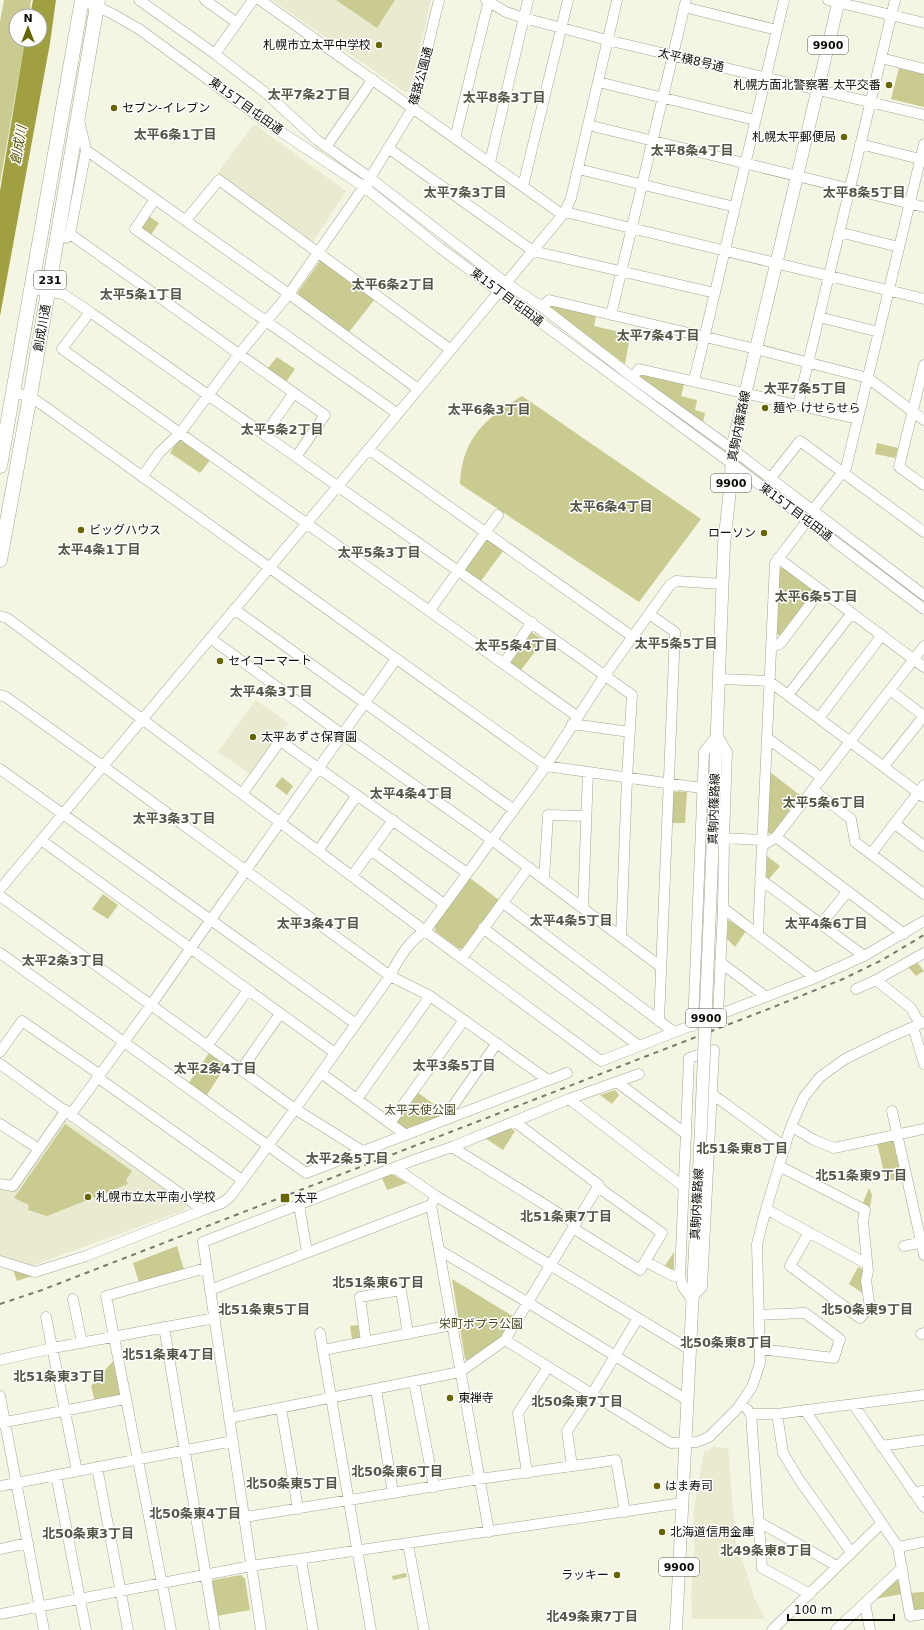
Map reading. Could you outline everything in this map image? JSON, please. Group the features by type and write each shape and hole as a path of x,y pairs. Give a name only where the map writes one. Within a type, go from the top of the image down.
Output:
{"highway":[{"name":"創成川通","path":"0,466 81,0"},
{"name":"創成川通","path":"0,560 30,396 97,3"}],"main road":[{"name":"真駒内篠路線","path":"676,1630 712,886 724,544 731,481 732,449 797,177 835,1"}],"street":[{"name":"東15丁目屯田通","path":"81,0 97,3 139,29 266,122 363,186 440,248 503,287 542,307 924,595"},
{"name":"東15丁目屯田通","path":"139,0 215,54 267,94 326,147 370,178 503,287 731,463 924,609"},
{"path":"205,0 237,23"},
{"path":"215,54 253,0"},
{"path":"260,0 523,186 564,213 726,250 924,298"},
{"name":"篠路公園通","path":"142,477 159,453 180,433 239,354 289,294 370,178 413,108 439,0"},
{"path":"490,162 528,0"},
{"path":"523,186 568,0"},
{"path":"0,889 338,486 564,213 571,198 607,40 618,0"},
{"path":"694,381 784,0"},
{"path":"798,405 895,0"},
{"path":"455,138 488,1"},
{"name":"太平横8号通","path":"488,1 506,12 560,28 924,115"},
{"path":"835,1 924,23"},
{"path":"611,315 685,3 777,30"},
{"path":"881,58 924,69"},
{"path":"326,147 373,79"},
{"path":"598,82 755,120"},
{"path":"56,246 70,234 86,150 78,114"},
{"path":"588,125 924,207"},
{"path":"860,144 920,159"},
{"path":"812,510 846,468 924,144"},
{"path":"388,148 533,251 715,294"},
{"path":"86,150 289,294 418,389"},
{"path":"578,169 736,207"},
{"path":"186,220 219,180 451,350"},
{"path":"156,199 135,229 398,414"},
{"path":"839,232 899,247"},
{"path":"70,234 325,416 296,457"},
{"path":"31,289 63,294 90,312 532,622 632,695 627,778 621,937"},
{"path":"542,307 549,300 756,349 868,378 924,420"},
{"path":"90,312 62,349 504,663 575,720 630,732"},
{"path":"819,317 879,332"},
{"path":"924,365 899,467 924,485"},
{"path":"633,377 639,368 858,419"},
{"path":"13,392 30,396 546,766 701,788"},
{"path":"265,434 294,393"},
{"path":"770,479 800,441 924,532"},
{"path":"368,449 633,637"},
{"path":"430,610 498,515"},
{"path":"758,934 775,563 807,521"},
{"path":"778,558 924,667"},
{"path":"0,1261 35,1272 86,1256 222,1203 230,1197 356,1024 390,976 396,963 415,936 425,931 546,766 605,675 670,585 676,582 723,584"},
{"path":"771,646 780,644 821,590"},
{"path":"234,609 514,810"},
{"path":"788,695 852,613"},
{"path":"649,614 675,632 659,1021"},
{"path":"0,616 7,618 601,1061 693,1026 765,996 816,978 864,956 924,922"},
{"path":"504,663 532,622"},
{"path":"819,718 882,635"},
{"path":"210,638 342,735 492,840 661,967"},
{"path":"724,838 762,843 776,837 924,646"},
{"path":"0,1184 13,1186 39,1149 125,1042 190,948 396,659"},
{"path":"720,679 770,681 884,766 922,791 871,854"},
{"path":"884,766 924,716 890,690"},
{"path":"0,695 6,697 103,766 390,976 430,996 548,1080"},
{"path":"693,1026 701,788 704,752 717,735 728,752 718,1015"},
{"path":"767,738 822,778"},
{"path":"242,794 280,741 467,872"},
{"path":"0,769 356,1024"},
{"path":"583,908 588,772"},
{"path":"813,790 851,819 855,842 924,894"},
{"path":"318,851 357,795"},
{"path":"544,879 548,815 586,816"},
{"path":"352,876 393,820"},
{"path":"895,824 924,846"},
{"path":"776,837 904,934"},
{"path":"41,840 335,1053"},
{"path":"372,850 444,904"},
{"path":"462,958 529,867"},
{"path":"760,879 864,956"},
{"path":"821,924 848,891"},
{"path":"0,896 295,1109 364,1152"},
{"path":"503,903 674,1032"},
{"path":"723,908 816,978"},
{"path":"483,928 639,1046"},
{"path":"0,953 306,1173 567,1073"},
{"path":"856,989 922,957"},
{"path":"720,962 765,996"},
{"path":"876,980 911,1008 919,1024 924,1064"},
{"path":"207,1046 248,990"},
{"path":"357,1099 430,996"},
{"path":"241,1070 280,1014"},
{"path":"390,1123 464,1020"},
{"path":"0,1052 22,1021 242,1180"},
{"path":"506,1340 671,1443 697,1442 709,1437 743,1402 752,1387 760,1363 757,1244 791,1126 804,1096 820,1077 845,1059 919,1024"},
{"path":"443,1120 497,1043"},
{"path":"714,1050 702,1287 692,1298 683,1288 680,1277 686,1134 689,1058 714,1050"},
{"path":"0,1064 203,1210"},
{"path":"321,1073 406,1135"},
{"path":"261,1630 203,1242 452,1147 569,1099 639,1074"},
{"path":"617,1082 686,1134"},
{"path":"712,1094 785,1147"},
{"path":"569,1099 684,1186"},
{"path":"892,1111 923,1242 924,1256"},
{"path":"452,1147 575,1226 640,1270 662,1232 598,1187 599,1184 515,1122"},
{"path":"0,1124 39,1149"},
{"path":"791,1126 814,1140 834,1148 924,1129"},
{"path":"779,1166 865,1210 863,1221 868,1271 866,1281 870,1307 860,1318 790,1266 809,1232"},
{"path":"395,1168 434,1200 551,1265 689,1349"},
{"path":"229,1418 376,1390 460,1372 506,1340 598,1187"},
{"path":"434,1200 439,1250 488,1532"},
{"path":"210,1290 434,1200"},
{"path":"299,1205 307,1252"},
{"path":"766,1209 867,1264"},
{"path":"904,1246 923,1242"},
{"path":"439,1250 528,1302 687,1400"},
{"path":"645,1261 671,1275 680,1277"},
{"path":"172,1630 125,1399 106,1296 206,1268"},
{"path":"366,1342 360,1297 401,1290 408,1334"},
{"path":"74,1299 82,1343"},
{"path":"759,1315 805,1313 840,1339 834,1358 760,1349"},
{"path":"46,1317 77,1471"},
{"path":"0,1360 53,1348 215,1318"},
{"path":"572,1466 566,1431 592,1394 638,1318"},
{"path":"323,1350 452,1325"},
{"path":"164,1327 215,1630"},
{"path":"320,1332 371,1630"},
{"path":"527,1473 518,1413 548,1367"},
{"path":"414,1382 434,1487"},
{"path":"376,1390 393,1493"},
{"path":"751,1414 777,1414 924,1395"},
{"path":"0,1396 2,1422 16,1483 44,1630"},
{"path":"2,1422 125,1399"},
{"path":"743,1402 751,1414 762,1568 810,1594"},
{"path":"853,1404 924,1507"},
{"path":"280,1408 298,1509"},
{"path":"805,1410 898,1547 910,1616 924,1614"},
{"path":"777,1414 783,1452 800,1482 851,1552"},
{"path":"881,1446 924,1440"},
{"path":"0,1486 233,1441"},
{"path":"245,1517 479,1479 616,1460 625,1512"},
{"path":"97,1467 128,1630"},
{"path":"56,1475 86,1630"},
{"path":"914,1492 924,1491"},
{"path":"0,1614 251,1566 682,1504"},
{"path":"759,1522 837,1566"},
{"path":"772,1630 882,1523"},
{"path":"898,1547 924,1542"},
{"path":"0,1549 28,1543"},
{"path":"408,1544 424,1630"},
{"path":"301,1559 312,1630"},
{"path":"836,1630 902,1568"},
{"path":"865,1603 870,1630"}],"shaded area":[{"name":"札幌市立太平中学校","path":"272,0 431,0 410,90 405,92"},
{"path":"254,124 346,191 313,242 217,174"},
{"name":"太平あずさ保育園","path":"256,700 288,723 251,775 218,752"},
{"name":"札幌市立太平南小学校","path":"63,1118 184,1202 185,1210 31,1266 0,1256 0,1189 12,1191"},
{"path":"712,1447 728,1448 736,1547 747,1573 754,1597 765,1619 692,1619 691,1589 695,1546 693,1535 694,1508 704,1451 708,1451"}],"green space":[{"path":"4,0 31,0 30,8 8,8 8,48 24,48 0,183 0,21"},
{"path":"336,0 395,0 377,28"},
{"path":"899,68 924,74 924,107 891,99"},
{"path":"147,215 159,223 150,236 138,228"},
{"path":"320,261 323,261 375,299 349,332 299,296 298,292"},
{"path":"550,305 596,316 594,326 624,333 622,340 629,342 625,364 549,308"},
{"path":"277,357 295,369 286,382 267,369"},
{"path":"641,373 684,384 681,396 697,400 695,410 705,413 703,422 639,376"},
{"path":"522,396 701,519 639,602 460,484 465,454 478,431 497,413"},
{"path":"179,439 210,460 200,473 170,453"},
{"path":"877,443 898,448 895,458 875,454"},
{"path":"486,532 506,547 478,585 458,570"},
{"path":"784,567 814,589 814,593 781,636 776,634 779,569"},
{"path":"530,631 544,640 521,670 508,661"},
{"path":"770,772 801,796 773,834 768,833"},
{"path":"282,777 293,786 287,795 275,786"},
{"path":"671,791 687,792 685,823 670,823"},
{"path":"767,856 780,866 769,879 766,877"},
{"path":"470,878 499,900 463,948 459,949 435,931 435,926"},
{"path":"103,894 118,905 108,919 92,909"},
{"path":"728,920 746,931 735,947 727,939"},
{"path":"917,962 924,971 916,976 908,967"},
{"path":"209,1053 226,1066 206,1096 188,1084"},
{"path":"615,1090 619,1095 612,1104 600,1095"},
{"name":"太平天使公園","path":"417,1092 443,1111 438,1117 405,1129 397,1123 397,1120"},
{"path":"65,1124 132,1171 126,1180 128,1184 47,1216 28,1210 29,1205 14,1198"},
{"path":"509,1127 515,1131 503,1150 482,1136"},
{"path":"893,1139 895,1141 903,1178 886,1181 877,1143"},
{"path":"392,1174 407,1183 387,1190 382,1178"},
{"path":"869,1188 872,1195 870,1207 863,1203"},
{"path":"177,1246 184,1270 139,1282 133,1263"},
{"path":"674,1252 674,1269 670,1271 664,1267"},
{"path":"858,1267 866,1271 864,1294 849,1284"},
{"path":"13,1270 32,1276 17,1281"},
{"name":"栄町ポプラ公園","path":"452,1279 514,1317 502,1337 469,1361 465,1359"},
{"path":"358,1325 360,1338 352,1339 350,1326"},
{"path":"114,1360 121,1392 119,1396 95,1402 91,1386"},
{"path":"406,1573 407,1577 393,1580 392,1576"},
{"path":"241,1575 245,1579 250,1610 217,1616 211,1583 213,1580"},
{"path":"895,1579 900,1583 902,1594 875,1599"},
{"path":"924,1592 924,1609 913,1609 910,1593"}],"water":[{"name":"創成川","path":"33,0 56,0 50,43 0,316 0,191 24,48 48,48 48,8 32,8"}],"railway":[{"path":"0,1304 42,1290 771,1008 843,979 882,960 924,935"}],"place":[{"name":"札幌市立太平中学校","path":"379,45"},
{"name":"札幌方面北警察署 太平交番","path":"889,85"},
{"name":"セブン-イレブン","path":"114,108"},
{"name":"札幌太平郵便局","path":"844,137"},
{"name":"麺や けせらせら","path":"765,408"},
{"name":"ビッグハウス","path":"81,530"},
{"name":"ローソン","path":"764,533"},
{"name":"セイコーマート","path":"220,661"},
{"name":"太平あずさ保育園","path":"253,737"},
{"name":"札幌市立太平南小学校","path":"88,1197"},
{"name":"太平","path":"285,1198"},
{"name":"東禅寺","path":"450,1398"},
{"name":"はま寿司","path":"657,1486"},
{"name":"北海道信用金庫","path":"662,1532"},
{"name":"ラッキー","path":"617,1575"}],"district":[{"name":"太平7条2丁目","path":"309,94"},
{"name":"太平8条3丁目","path":"504,97"},
{"name":"太平6条1丁目","path":"175,134"},
{"name":"太平8条4丁目","path":"692,150"},
{"name":"太平7条3丁目","path":"465,192"},
{"name":"太平8条5丁目","path":"864,192"},
{"name":"太平6条2丁目","path":"393,284"},
{"name":"太平5条1丁目","path":"141,294"},
{"name":"太平7条4丁目","path":"658,335"},
{"name":"太平7条5丁目","path":"805,388"},
{"name":"太平6条3丁目","path":"489,409"},
{"name":"太平5条2丁目","path":"282,429"},
{"name":"太平6条4丁目","path":"611,506"},
{"name":"太平4条1丁目","path":"99,549"},
{"name":"太平5条3丁目","path":"379,552"},
{"name":"太平6条5丁目","path":"816,596"},
{"name":"太平5条5丁目","path":"676,643"},
{"name":"太平5条4丁目","path":"516,645"},
{"name":"太平4条3丁目","path":"271,691"},
{"name":"太平4条4丁目","path":"411,793"},
{"name":"太平5条6丁目","path":"824,802"},
{"name":"太平3条3丁目","path":"174,818"},
{"name":"太平4条5丁目","path":"571,920"},
{"name":"太平3条4丁目","path":"318,923"},
{"name":"太平4条6丁目","path":"826,923"},
{"name":"太平2条3丁目","path":"63,960"},
{"name":"太平3条5丁目","path":"454,1065"},
{"name":"太平2条4丁目","path":"215,1068"},
{"name":"北51条東8丁目","path":"742,1148"},
{"name":"太平2条5丁目","path":"347,1158"},
{"name":"北51条東9丁目","path":"861,1175"},
{"name":"北51条東7丁目","path":"566,1216"},
{"name":"北51条東6丁目","path":"378,1282"},
{"name":"北51条東5丁目","path":"264,1309"},
{"name":"北50条東9丁目","path":"867,1309"},
{"name":"北50条東8丁目","path":"726,1342"},
{"name":"北51条東4丁目","path":"168,1354"},
{"name":"北51条東3丁目","path":"59,1376"},
{"name":"北50条東7丁目","path":"577,1401"},
{"name":"北50条東6丁目","path":"397,1471"},
{"name":"北50条東5丁目","path":"292,1483"},
{"name":"北50条東4丁目","path":"195,1513"},
{"name":"北50条東3丁目","path":"88,1533"},
{"name":"北49条東8丁目","path":"766,1550"},
{"name":"北49条東7丁目","path":"592,1616"}]}
